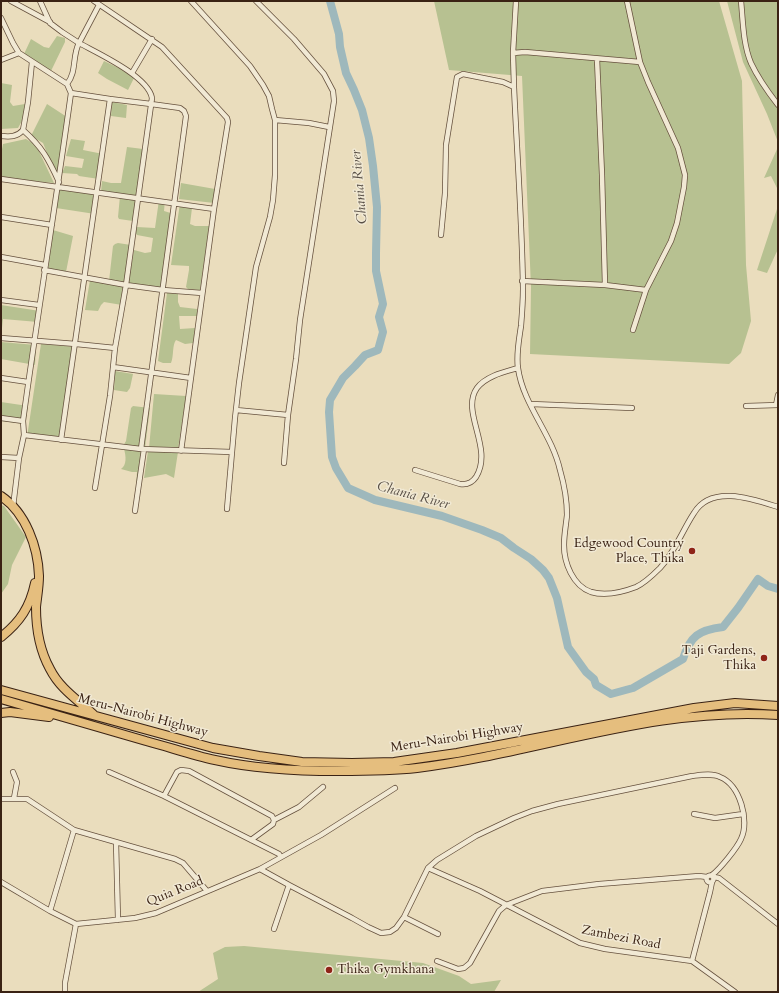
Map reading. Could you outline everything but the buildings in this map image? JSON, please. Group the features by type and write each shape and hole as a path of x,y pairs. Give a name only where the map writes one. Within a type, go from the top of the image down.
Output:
{"highway":[{"path":"1,496 13,507 28,529 33,541 39,576 36,607 38,629 42,649 50,669 65,690 95,716"},
{"path":"1,637 20,619 27,606 33,591 36,577 37,559"},
{"name":"Meru-Nairobi Highway","path":"1,690 213,748 302,762 394,762 457,753 628,719 735,702 778,706"},
{"name":"Meru-Nairobi Highway","path":"1,699 215,760 260,767 304,771 354,771 416,768 685,717 755,714 778,715"},
{"path":"1,713 10,712 68,718"}],"street":[{"path":"11,1 50,23 79,43 132,73 152,96 96,488"},
{"path":"40,1 50,23"},
{"path":"94,1 152,39 168,53 228,120 202,293 181,451"},
{"path":"190,1 258,76 269,96 275,120 275,175 273,200 270,217 256,267 236,410 228,509"},
{"path":"256,1 294,39 324,74 331,86 334,96 318,211 300,320 288,416 284,463"},
{"path":"516,1 513,52 523,302 518,352 518,368 531,404 560,468 565,491 567,514 564,545 566,560 571,574 580,585 590,592 603,594 624,591 639,586 664,564 676,546 695,511 707,501 718,497 733,496 755,500 778,507"},
{"path":"627,1 640,62 678,148 685,175 677,223 671,241 646,290 633,330"},
{"path":"741,1 744,37 750,62 762,83 778,105"},
{"path":"67,84 72,76 75,53 79,43 100,5"},
{"path":"1,18 12,43 19,54 67,84 71,93 28,382 23,421 24,435 19,458 13,507"},
{"path":"132,73 152,39"},
{"path":"513,52 640,62"},
{"path":"1,60 19,54"},
{"path":"597,59 605,285"},
{"path":"1,136 12,137 23,130 28,102 32,62"},
{"path":"441,235 445,193 446,145 457,77 464,74 503,82 514,87"},
{"path":"71,93 110,100 180,108 186,114 186,126 152,373 135,512"},
{"path":"61,440 98,192 110,100"},
{"path":"275,120 309,123 329,127"},
{"path":"23,130 42,148 48,157 58,184"},
{"path":"1,179 58,184 98,192 214,210"},
{"path":"1,217 52,225"},
{"path":"1,257 126,285 202,293"},
{"path":"522,281 605,285 646,290"},
{"path":"1,300 39,305"},
{"path":"1,338 115,348"},
{"path":"113,367 191,378"},
{"path":"415,470 460,484 468,484 474,480 480,471 482,456 472,403 476,389 486,380 497,374 518,368"},
{"path":"1,378 28,382"},
{"path":"746,406 777,405 778,395"},
{"path":"531,404 632,408"},
{"path":"236,410 288,416"},
{"path":"1,418 23,421"},
{"path":"24,435 143,449 232,452"},
{"path":"1,457 19,458"},
{"path":"164,796 177,772 185,770 272,816 274,820"},
{"path":"13,772 17,782 14,798"},
{"path":"109,772 164,796 279,854 281,857"},
{"path":"260,869 368,927 381,932 390,932 396,928 404,917 428,868 437,860 476,836 514,818 532,811 558,804 692,776 719,776 727,781 736,791 744,814 744,830 741,841 711,878 710,892 692,961 735,992"},
{"path":"251,840 273,824 274,820 299,807 323,787"},
{"name":"Quia Road","path":"76,924 135,918 161,912 260,869 321,835 395,788"},
{"path":"1,799 27,798 74,830 175,859 183,863 207,891"},
{"path":"694,814 715,818 744,814"},
{"path":"50,912 74,830"},
{"path":"116,842 118,920"},
{"name":"Zambezi Road","path":"428,868 480,891 580,943 605,949 692,961"},
{"path":"437,961 458,969 464,968 470,963 499,911 506,905 542,891 638,880 699,876 718,878 778,924"},
{"path":"1,882 50,912 76,924 65,983 65,992"},
{"path":"274,929 289,885"},
{"path":"404,917 438,934"}],"green space":[{"path":"434,1 719,1 742,81 746,265 751,321 741,353 729,364 530,354 531,287 522,76 449,70"},
{"path":"727,1 778,1 778,142 743,62"},
{"path":"57,36 65,38 65,42 51,71 24,54 31,39 44,47 49,48"},
{"path":"104,61 123,70 134,78 128,90 98,73"},
{"path":"1,83 12,85 10,102 13,106 25,104 23,119 18,128 1,129"},
{"path":"112,102 127,105 126,118 111,116"},
{"path":"47,104 70,119 58,180 43,143 31,136"},
{"path":"26,139 36,145 54,183 1,178 1,154 3,144"},
{"path":"71,139 85,141 83,150 103,154 99,179 79,176 77,174 62,173 65,166 82,168 84,159 66,156"},
{"path":"127,147 143,149 137,196 101,192 102,181 121,183"},
{"path":"778,147 778,190 771,176 764,178"},
{"path":"181,183 215,189 214,203 179,199"},
{"path":"59,189 98,194 95,214 56,208"},
{"path":"120,196 136,198 133,221 119,219"},
{"path":"159,200 165,200 164,211 174,214 164,289 128,285 134,250 145,253 151,252 153,238 137,235 135,229 137,227 155,228"},
{"path":"180,203 192,208 190,224 195,226 209,226 200,290 188,289 186,287 189,266 171,265"},
{"path":"778,206 778,249 767,273 757,270"},
{"path":"53,230 73,236 66,272 48,269"},
{"path":"118,243 131,245 126,284 109,281 113,246"},
{"path":"90,280 125,286 122,305 104,302 98,311 85,310"},
{"path":"167,293 178,294 178,302 180,307 197,309 197,316 179,316 180,329 195,328 193,343 185,344 176,340 171,363 163,363 158,361"},
{"path":"1,305 40,311 38,322 3,319 1,337"},
{"path":"1,342 36,345 35,365 1,359"},
{"path":"41,344 76,347 60,440 27,437"},
{"path":"115,371 133,374 130,388 127,392 114,390"},
{"path":"154,394 186,396 178,449 149,448"},
{"path":"1,402 28,406 25,424 1,421"},
{"path":"133,406 150,408 145,448 123,446 126,441 131,408"},
{"path":"124,449 144,451 140,488 136,486 137,472 121,469 125,463 126,457"},
{"path":"148,451 178,452 174,478 166,474 144,478"},
{"path":"1,505 4,506 26,537 12,565 8,584 1,594"},
{"name":"Thika Gymkhana","path":"244,946 423,963 459,976 471,984 501,980 494,992 198,992 218,979 213,953 225,947"}],"waterway":[{"name":"Chania River","path":"330,1 339,34 340,47 346,73 362,110 369,138 377,207 376,271 383,304 379,317 383,332 378,350 365,355 343,378 330,400 329,412 332,457 336,468 348,488 375,500 442,516 482,530 501,538 531,559 549,578 557,598 568,647 586,672 594,679 596,685 611,694 633,688 683,659 692,640 702,632 723,627 758,579 768,586 778,589"}],"place":[{"name":"Edgewood Country Place, Thika","path":"692,551"},
{"name":"Taji Gardens, Thika","path":"764,658"},
{"name":"Thika Gymkhana","path":"329,970"}]}
